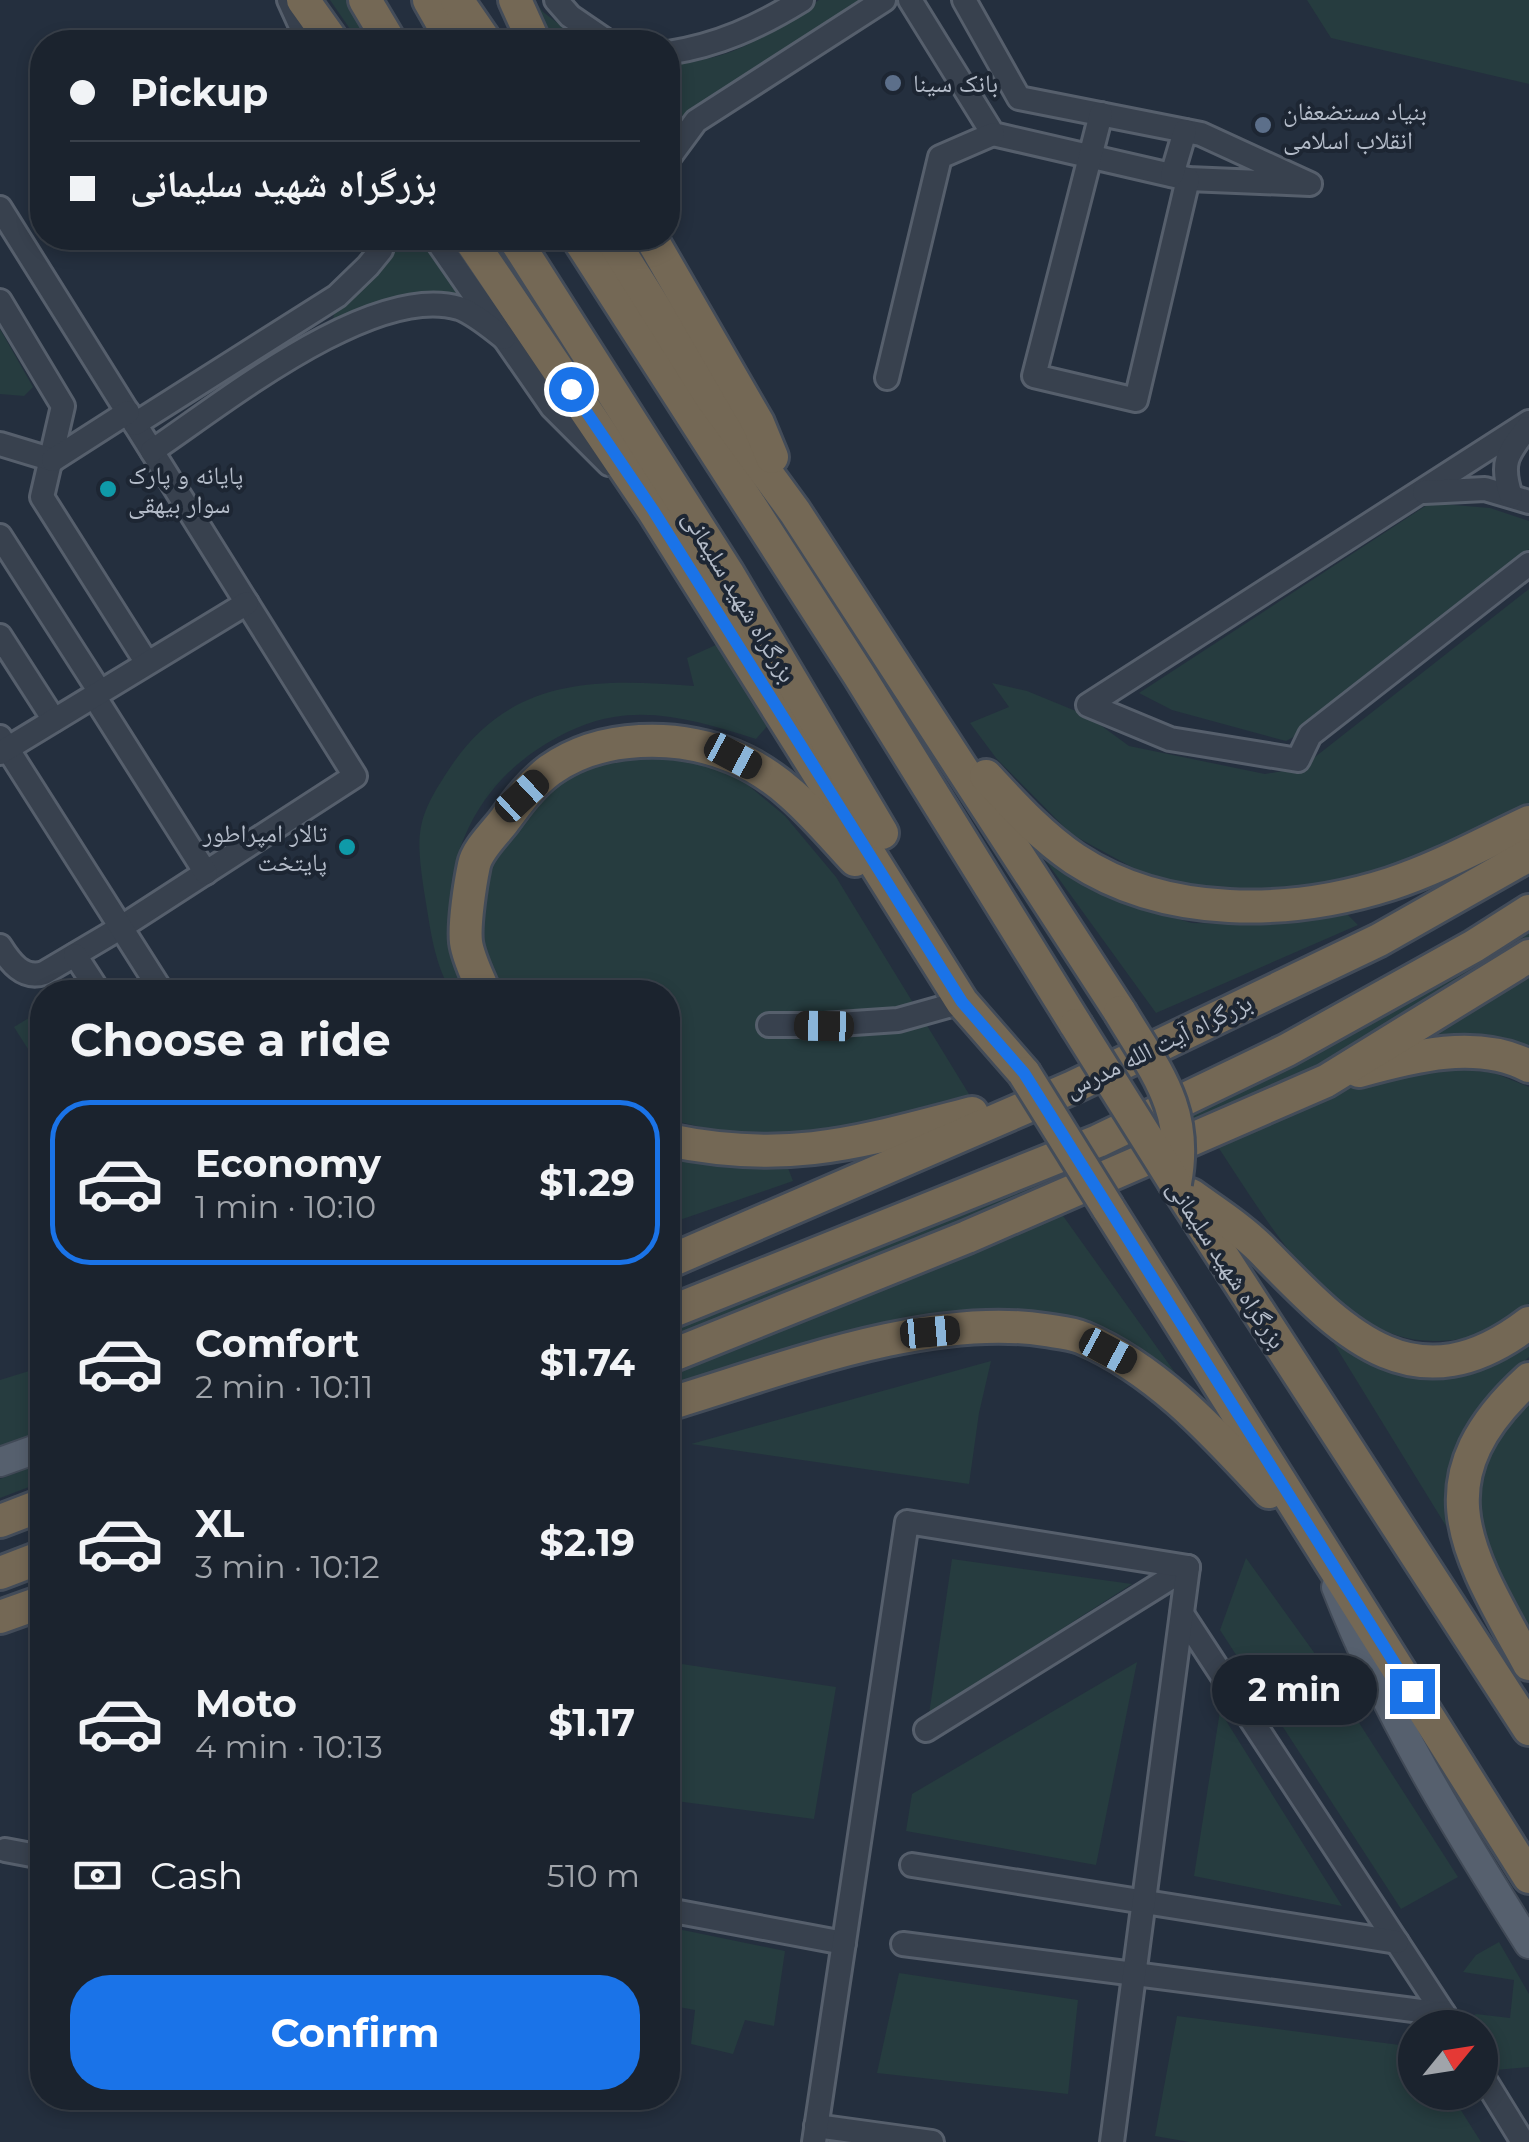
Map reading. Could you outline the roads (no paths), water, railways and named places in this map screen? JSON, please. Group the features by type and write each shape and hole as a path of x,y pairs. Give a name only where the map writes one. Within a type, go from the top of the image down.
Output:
{"highway":[{"path":"303,0 324,30"},
{"path":"366,0 383,30"},
{"path":"429,0 446,30"},
{"path":"457,0 478,30"},
{"path":"478,0 492,30"},
{"path":"515,0 529,30"},
{"path":"477,250 653,510 962,1002 1024,1073"},
{"name":"بزرگراه شهید سلیمانی","path":"522,250 727,572 1024,1073 1529,1877"},
{"name":"بزرگراه شهید سلیمانی","path":"586,250 859,675 1175,1183 1529,1729"},
{"path":"619,250 711,396 795,512 926,710 1120,1012 1158,1076 1177,1118 1180,1158 1175,1183 1262,1249 1336,1324 1385,1352 1438,1363 1491,1348 1529,1323"},
{"path":"659,250 758,423 795,512"},
{"path":"926,710 1036,830 1076,860 1131,886 1180,900 1275,906 1324,901 1392,884 1529,822"},
{"path":"480,980 466,941 474,861 522,796 550,770 594,750 632,741 700,746 733,756 766,774 795,795 914,926"},
{"name":"بزرگراه آیت الله مدرس","path":"680,1257 1073,1087 1379,940 1529,855"},
{"path":"680,1308 1098,1142 1288,1050 1529,911"},
{"path":"1326,1081 1529,956"},
{"path":"680,1352 967,1237 1326,1081 1382,1064 1452,1052 1488,1052 1529,1066"},
{"path":"680,1142 761,1153 842,1147 1073,1087"},
{"path":"680,1400 832,1354 930,1332 1009,1325 1079,1336 1136,1366 1203,1422 1318,1544"},
{"path":"1529,1380 1502,1404 1470,1456 1462,1489 1462,1520 1480,1576 1529,1664"},
{"path":"0,1522 30,1510"},
{"path":"0,1574 30,1562"},
{"path":"0,1602 30,1596"},
{"path":"0,1617 30,1606"}],"main road":[{"path":"0,1462 30,1451"},
{"path":"1318,1544 1362,1654 1402,1734 1529,1944"}],"lane":[{"path":"289,0 303,30"},
{"path":"556,0 590,30"},
{"path":"680,50 716,44 758,27 802,0"},
{"path":"680,143 696,121 884,0"},
{"path":"910,0 992,134"},
{"path":"887,378 940,157 992,134 1180,177 1310,184 1201,134 1019,98 964,0"},
{"path":"1101,114 1034,376 1136,400 1180,177 1185,131"},
{"path":"0,208 355,776 120,928 34,976 11,964 0,946"},
{"path":"0,444 53,460 132,418 337,296 381,250"},
{"path":"443,250 552,406 653,510"},
{"path":"669,250 674,274"},
{"path":"0,301 64,406 42,497 147,664"},
{"path":"152,451 316,342 384,313 413,306 461,309 504,338"},
{"path":"1529,423 1088,705 1170,739 1298,760 1310,734 1529,564"},
{"path":"1520,499 1504,474 1511,449 1529,423"},
{"path":"1420,492 1485,489 1520,499"},
{"path":"0,536 206,873"},
{"path":"154,980 2,747 54,720 246,602"},
{"path":"0,636 54,720"},
{"path":"75,955 91,980"},
{"path":"769,1024 824,1026 898,1020 962,1002"},
{"path":"932,2142 815,2134 907,1522 1188,1567"},
{"path":"1112,2142 1188,1567"},
{"path":"926,1730 1188,1567"},
{"path":"1182,1614 1441,2010"},
{"path":"5,1850 30,1855"},
{"path":"912,1865 1396,1942"},
{"path":"680,1912 844,1943"},
{"path":"903,1944 1398,2014"},
{"path":"1498,2101 1524,2142"}],"place":[{"name":"بانک سینا","path":"893,83"},
{"name":"بنیاد مستضعفان انقلاب اسلامی","path":"1263,125"},
{"name":"پایانه و پارک سوار بیهقی","path":"108,489"},
{"name":"تالار امپراطور پایتخت","path":"347,847"}]}
